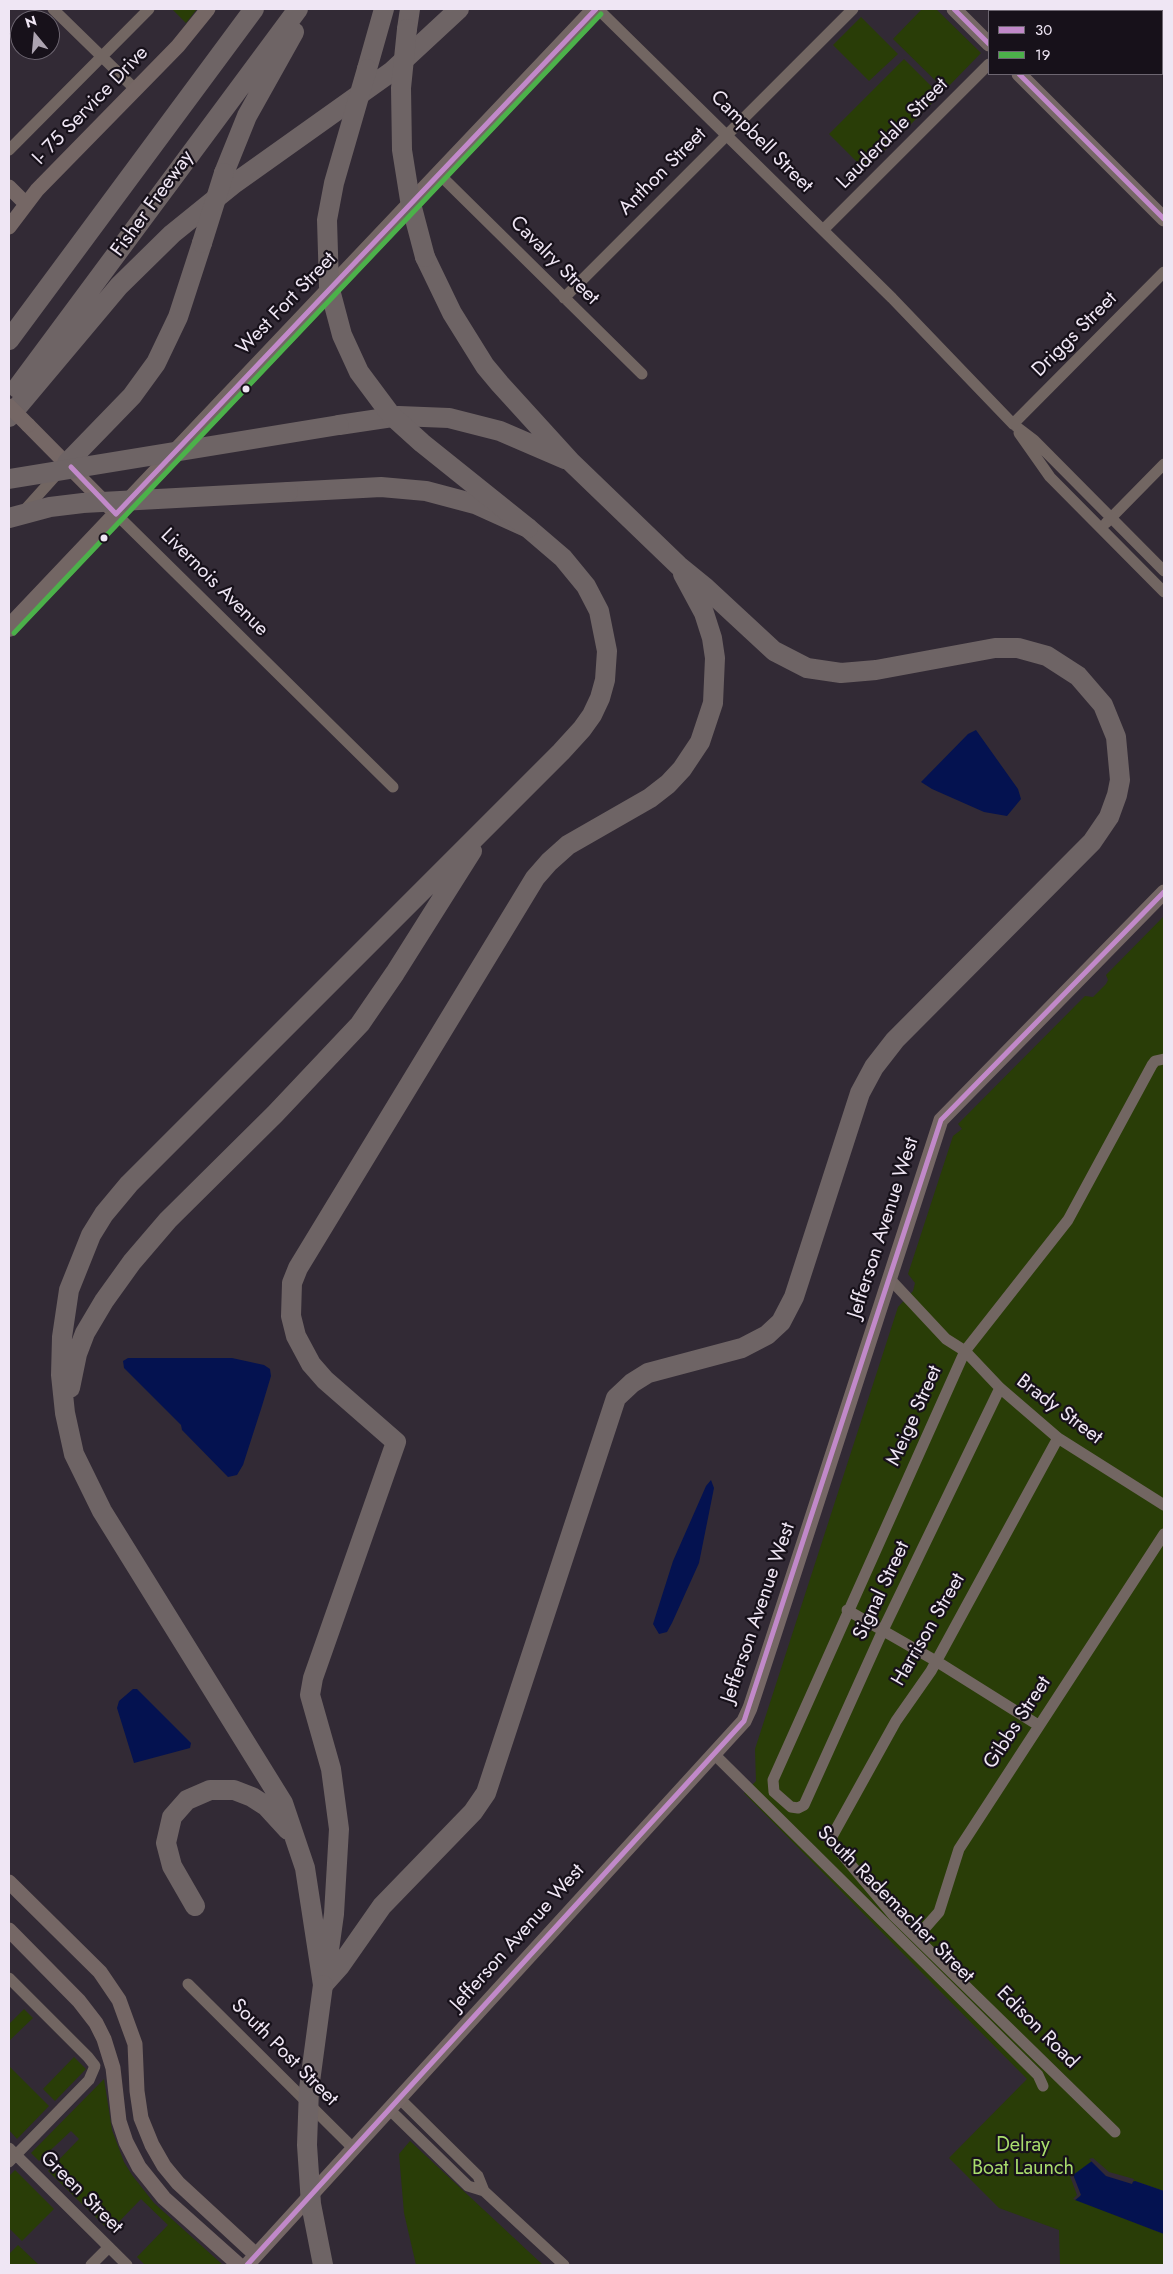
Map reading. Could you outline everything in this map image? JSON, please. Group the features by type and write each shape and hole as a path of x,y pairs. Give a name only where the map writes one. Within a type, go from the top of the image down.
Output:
{"highway":[{"name":"Fisher Freeway","path":"9,340 254,9"},
{"name":"Fisher Freeway","path":"9,400 298,9"},
{"path":"67,463 132,396 156,363 178,317 224,173 252,106 308,9"},
{"path":"323,1985 310,1894 301,1850 276,1791 93,1496 74,1454 68,1429 62,1390 61,1360 66,1303 73,1276 83,1250 104,1214 145,1167 561,752 587,722 596,707 605,680 607,643 599,611 586,586 563,558 422,444 391,415 360,372 342,335 329,286 327,220 334,183 384,9"},
{"path":"323,1985 340,1966 382,1906 473,1812 486,1793 616,1398 632,1383 648,1373 742,1348 767,1335 781,1322 794,1297 860,1093 874,1067 895,1040 1098,835 1112,810 1117,795 1120,772 1118,746 1114,728 1103,705 1092,690 1072,670 1055,660 1028,650 1002,648 867,672 841,673 814,670 793,662 774,651 706,588 678,566 571,462 485,366 452,314 425,257 410,200 402,150 401,88 410,9"},
{"path":"9,418 119,286 172,234 235,183 390,72 459,9"},
{"path":"9,322 78,247"},
{"path":"9,479 399,416 448,418 500,431 571,462"},
{"path":"9,518 50,507 83,503 381,487 419,490 458,498 528,528"},
{"path":"323,2265 311,2204 306,2145 309,2089 334,1914 339,1828 333,1780 311,1706 311,1687 396,1442 325,1380 311,1364 296,1336 291,1316 291,1293 295,1275 535,878 568,845 650,798 668,784 694,752 710,718 716,684 714,646 704,613 678,566"},
{"path":"68,1429 70,1393 77,1354 85,1333 104,1301 142,1249 168,1220 287,1102 360,1024 497,814"},
{"path":"195,1906 168,1858 166,1843 172,1816 192,1796 223,1789 234,1790 252,1797 266,1806 284,1824 301,1850"}],"main road":[{"name":"West Fort Street","path":"9,628 597,9"},
{"path":"954,9 988,43"},
{"name":"I- 75 Service Drive","path":"9,227 26,204 178,46 206,11"},
{"path":"1020,75 1164,219"},
{"path":"9,187 26,204"},
{"name":"Livernois Avenue","path":"9,406 116,514"},
{"name":"Jefferson Avenue West","path":"252,2260 738,1729 750,1708 943,1117 1164,892"},
{"path":"9,1882 100,1972 116,1995 126,2016 135,2044 137,2092 141,2118 152,2145 164,2166 178,2183 252,2260"},
{"path":"9,1930 80,2000 96,2023 110,2059 119,2121 126,2142 139,2168 164,2198 239,2265"}],"street":[{"path":"52,9 135,89"},
{"path":"9,150 149,9"},
{"name":"Campbell Street","path":"597,9 823,230 1013,424"},
{"name":"Anthon Street","path":"564,298 853,9"},
{"name":"Lauderdale Street","path":"823,230 988,65"},
{"name":"Cavalry Street","path":"439,174 642,374"},
{"name":"Driggs Street","path":"1013,424 1164,272"},
{"path":"1013,424 1034,440 1164,570"},
{"path":"1013,424 1050,477 1164,592"},
{"path":"9,527 67,463"},
{"path":"1100,528 1164,464"},
{"name":"Livernois Avenue","path":"116,514 393,787"},
{"name":"Meige Street","path":"798,1808 791,1807 774,1792 772,1784 847,1610 965,1351 1068,1220 1152,1065 1162,1059"},
{"name":"Brady Street","path":"889,1278 946,1339 965,1351 1000,1388 1058,1438 1164,1505"},
{"name":"Signal Street","path":"798,1808 804,1805 883,1630 1000,1388"},
{"name":"Harrison Street","path":"830,1840 896,1721 936,1661 1058,1438"},
{"name":"Gibbs Street","path":"917,1937 939,1912 959,1849 1164,1534"},
{"path":"847,1610 936,1661 1038,1725"},
{"name":"South Rademacher Street","path":"714,1754 1038,2075 1043,2086"},
{"name":"Edison Road","path":"830,1840 893,1915 1116,2132"},
{"path":"9,1978 95,2066 90,2080 11,2155"},
{"name":"South Post Street","path":"188,1984 354,2149"},
{"path":"400,2099 478,2176 484,2191"},
{"path":"390,2110 468,2186 484,2191 564,2265"},
{"name":"Green Street","path":"11,2155 127,2265"},
{"path":"91,2265 109,2247"}],"green space":[{"path":"172,9 197,9 186,23"},
{"path":"922,9 936,9 981,53 945,90 893,39"},
{"path":"861,17 898,54 869,81 833,45"},
{"path":"904,59 940,95 865,170 829,134"},
{"name":"Delray Boat Launch","path":"1164,916 1164,2191 1135,2181 1095,2207 1164,2234 1164,2265 1064,2265 1060,2264 1059,2230 999,2208 949,2158 1027,2079 744,1793 756,1781 755,1749 898,1307 913,1291 915,1283 908,1274 953,1136 962,1129 958,1124 1085,996 1093,997 1106,984 1108,980 1106,975"},
{"path":"24,2009 33,2018 9,2041 9,2024"},
{"path":"74,2057 86,2069 55,2101 43,2089"},
{"path":"9,2066 49,2106 17,2139 9,2130"},
{"path":"104,2079 112,2130 124,2162 132,2175 154,2203 223,2265 145,2265 137,2257 168,2225 141,2199 110,2231 48,2171 79,2139 71,2131 39,2161 31,2153"},
{"path":"410,2141 543,2265 416,2265 404,2213 399,2154"},
{"path":"15,2170 54,2209 22,2241 9,2228 9,2176"},
{"path":"18,2245 39,2265 9,2265 9,2254"}],"shaded area":[{"path":"976,730 1018,789 1021,799 1007,816 984,812 932,789 921,782 968,734"},
{"path":"128,1358 232,1358 264,1365 270,1369 271,1376 262,1406 243,1465 237,1475 228,1477 182,1430 181,1425 124,1368 123,1361"},
{"path":"711,1480 714,1488 699,1563 667,1632 659,1634 653,1624 673,1561 706,1486"},
{"path":"133,1689 137,1689 191,1743 190,1748 134,1763 117,1708 119,1701"},
{"path":"1092,2161 1107,2174 1164,2191 1164,2234 1075,2200 1080,2196 1073,2175"}],"pier":[{"path":"1093,2158 1109,2172 1134,2179 1132,2184 1106,2176 1089,2159"},
{"path":"1072,2172 1081,2195 1075,2200 1073,2199 1077,2195 1070,2176"}],"transit line":[{"name":"30","path":"116,514 596,9"},
{"name":"30","path":"954,9 988,43"},
{"name":"19","path":"14,633 601,14"},
{"name":"30","path":"1020,75 1164,219"},
{"name":"30","path":"71,467 116,514"},
{"name":"30","path":"247,2265 744,1721 941,1120 1164,892"}]}
